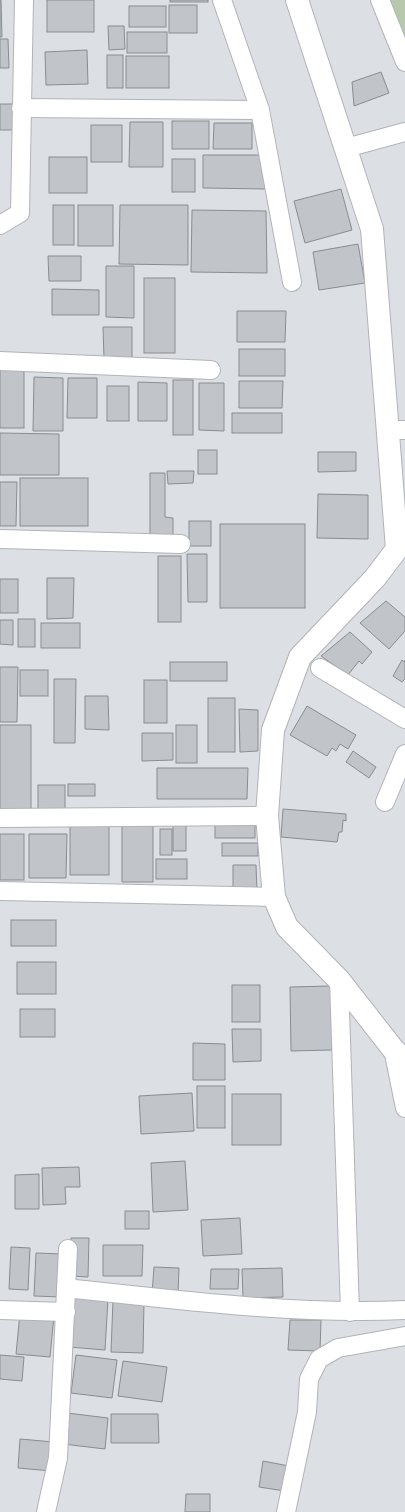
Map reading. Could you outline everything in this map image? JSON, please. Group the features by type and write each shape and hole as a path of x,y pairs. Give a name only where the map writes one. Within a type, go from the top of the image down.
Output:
{"street":[{"path":"0,225 20,213 24,0"},
{"path":"222,0 260,110 292,282"},
{"path":"297,0 372,229 397,430 400,497 397,549 375,578 300,657 274,730 267,816 274,897 287,927 339,980 399,1055 405,1108"},
{"path":"380,0 405,62"},
{"path":"21,108 260,110"},
{"path":"346,148 405,132"},
{"path":"0,360 212,370"},
{"path":"0,539 181,544"},
{"path":"320,668 405,719"},
{"path":"385,802 405,754"},
{"path":"0,818 267,816"},
{"path":"0,891 274,897"},
{"path":"339,980 350,1312"},
{"path":"46,1512 58,1458 68,1249"},
{"path":"66,1288 226,1306 350,1312 405,1310"},
{"path":"0,1310 66,1312"},
{"path":"286,1512 308,1412 309,1379 319,1359 338,1348 405,1336"}],"green space":[{"path":"384,0 405,0 405,48"}],"building":[{"path":"1,0 2,37 0,37"},
{"path":"47,0 94,0 94,32 47,32"},
{"path":"170,0 208,0 208,2 170,2"},
{"path":"169,5 197,5 197,33 169,33"},
{"path":"129,6 166,6 166,27 129,27"},
{"path":"108,26 124,26 125,49 109,50"},
{"path":"127,32 167,32 167,53 127,53"},
{"path":"0,39 8,39 9,68 0,68"},
{"path":"87,50 88,84 46,85 45,52"},
{"path":"107,55 123,55 123,88 107,88"},
{"path":"126,56 169,56 169,88 126,88"},
{"path":"381,72 389,93 354,106 352,82"},
{"path":"0,104 16,104 16,130 0,130"},
{"path":"172,121 209,121 209,149 172,149"},
{"path":"130,122 163,122 163,167 129,167"},
{"path":"214,123 252,123 252,149 213,149"},
{"path":"91,125 122,125 122,162 91,162"},
{"path":"203,155 267,155 267,189 203,188"},
{"path":"49,157 87,157 87,193 49,193"},
{"path":"172,159 195,159 195,192 172,192"},
{"path":"341,189 352,230 305,243 294,201"},
{"path":"53,205 74,205 74,245 53,245"},
{"path":"78,205 113,205 113,246 78,246"},
{"path":"120,205 188,205 188,265 119,264"},
{"path":"192,210 266,211 267,273 191,272"},
{"path":"358,244 365,283 319,290 313,252"},
{"path":"48,256 81,256 81,281 49,281"},
{"path":"106,266 134,266 134,318 106,317"},
{"path":"144,278 175,278 175,353 144,353"},
{"path":"52,289 99,290 99,315 52,315"},
{"path":"237,311 286,311 285,342 237,342"},
{"path":"103,327 132,327 132,358 104,358"},
{"path":"239,349 285,349 285,376 239,376"},
{"path":"0,365 24,365 24,428 0,428"},
{"path":"34,377 63,378 63,431 33,431"},
{"path":"68,378 97,378 97,418 67,418"},
{"path":"173,380 193,380 193,435 173,435"},
{"path":"239,381 283,381 282,408 239,408"},
{"path":"138,382 167,383 167,421 138,421"},
{"path":"199,383 224,383 224,431 199,430"},
{"path":"107,386 129,386 129,421 107,421"},
{"path":"232,413 282,413 282,433 232,433"},
{"path":"0,433 59,434 59,475 0,475"},
{"path":"198,450 217,450 217,474 198,474"},
{"path":"318,452 356,452 356,471 318,472"},
{"path":"167,471 194,471 193,483 168,484"},
{"path":"150,473 165,473 165,517 173,518 173,541 150,541"},
{"path":"20,478 88,478 88,526 20,526"},
{"path":"0,482 17,482 16,526 0,526"},
{"path":"318,494 368,495 368,539 317,538"},
{"path":"189,521 211,521 211,546 189,546"},
{"path":"220,524 305,524 305,608 220,608"},
{"path":"187,554 207,554 207,602 188,602"},
{"path":"158,556 181,556 181,622 158,622"},
{"path":"47,578 74,578 73,618 47,619"},
{"path":"0,579 18,579 18,613 0,613"},
{"path":"386,601 405,617 405,631 389,649 360,623"},
{"path":"18,619 35,619 35,647 18,647"},
{"path":"0,620 13,620 13,645 0,644"},
{"path":"41,623 80,623 80,648 41,648"},
{"path":"350,632 372,652 362,664 359,661 348,675 321,656"},
{"path":"402,660 404,662 405,660 405,679 402,682 393,676"},
{"path":"170,662 227,662 227,681 170,681"},
{"path":"0,667 18,667 17,722 0,722"},
{"path":"20,670 48,670 48,696 20,696"},
{"path":"54,679 76,679 75,743 54,743"},
{"path":"144,680 167,680 167,723 144,723"},
{"path":"85,696 108,696 109,730 85,729"},
{"path":"208,698 235,698 235,752 208,752"},
{"path":"307,706 356,735 348,749 340,744 336,751 332,748 327,756 290,735"},
{"path":"239,709 258,710 258,751 240,752"},
{"path":"0,725 31,725 31,809 0,809"},
{"path":"176,725 197,725 197,763 176,763"},
{"path":"142,733 173,733 173,760 142,761"},
{"path":"353,751 376,767 369,778 346,762"},
{"path":"157,768 248,768 247,799 157,799"},
{"path":"68,784 95,784 95,796 68,796"},
{"path":"38,785 65,785 65,811 38,811"},
{"path":"283,809 346,814 346,821 343,820 342,832 339,832 337,842 281,837"},
{"path":"122,821 153,822 153,882 122,882"},
{"path":"186,821 186,851 173,851 173,822"},
{"path":"70,822 109,822 109,875 70,875"},
{"path":"215,822 255,822 255,838 215,838"},
{"path":"160,829 172,829 172,855 160,855"},
{"path":"0,834 24,834 24,880 0,880"},
{"path":"29,834 67,834 66,878 29,878"},
{"path":"222,843 258,843 258,856 222,856"},
{"path":"156,859 187,859 187,879 156,879"},
{"path":"233,865 256,865 257,892 233,892"},
{"path":"11,920 56,920 56,946 11,946"},
{"path":"17,962 56,962 56,994 17,994"},
{"path":"232,985 260,985 260,1022 232,1022"},
{"path":"331,986 332,1050 291,1051 290,987"},
{"path":"20,1009 55,1009 55,1037 20,1037"},
{"path":"232,1029 261,1029 261,1061 233,1062"},
{"path":"193,1043 225,1044 225,1080 193,1080"},
{"path":"197,1086 225,1086 225,1128 197,1128"},
{"path":"192,1093 194,1131 141,1134 139,1096"},
{"path":"232,1094 281,1094 281,1145 232,1145"},
{"path":"185,1161 188,1210 153,1212 151,1163"},
{"path":"79,1167 80,1187 65,1187 66,1204 43,1205 42,1168"},
{"path":"39,1174 39,1209 15,1209 15,1175"},
{"path":"125,1211 149,1211 149,1229 125,1229"},
{"path":"240,1218 242,1254 203,1256 201,1220"},
{"path":"71,1238 89,1238 88,1277 70,1276"},
{"path":"103,1245 143,1245 142,1276 103,1276"},
{"path":"11,1247 30,1248 28,1290 9,1289"},
{"path":"36,1253 63,1254 62,1297 34,1296"},
{"path":"154,1267 179,1268 178,1295 152,1294"},
{"path":"282,1268 283,1297 243,1298 242,1269"},
{"path":"211,1269 239,1269 238,1289 210,1289"},
{"path":"73,1297 108,1299 105,1350 69,1347"},
{"path":"113,1300 144,1301 143,1353 111,1352"},
{"path":"20,1313 54,1316 50,1357 16,1354"},
{"path":"290,1320 321,1320 320,1351 288,1350"},
{"path":"0,1355 24,1357 22,1381 0,1379"},
{"path":"76,1355 117,1360 112,1398 71,1393"},
{"path":"123,1361 167,1367 162,1402 118,1396"},
{"path":"67,1413 108,1418 105,1449 63,1444"},
{"path":"111,1414 158,1414 159,1443 111,1443"},
{"path":"20,1439 54,1442 52,1471 18,1468"},
{"path":"263,1461 289,1466 285,1491 259,1487"},
{"path":"186,1494 210,1494 210,1512 185,1512"}]}
